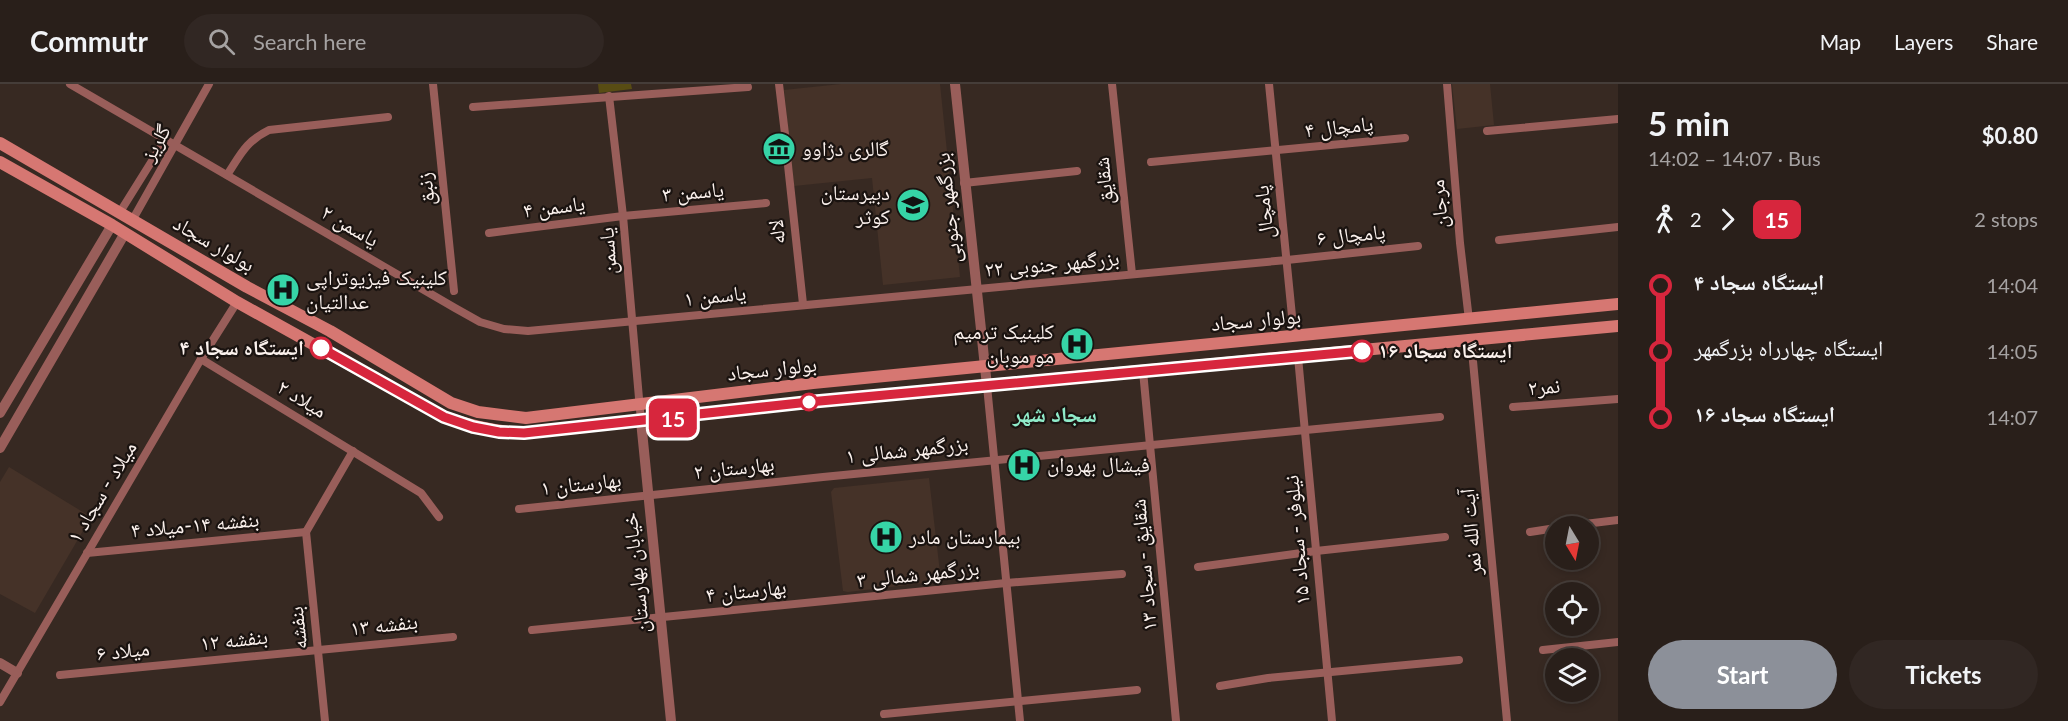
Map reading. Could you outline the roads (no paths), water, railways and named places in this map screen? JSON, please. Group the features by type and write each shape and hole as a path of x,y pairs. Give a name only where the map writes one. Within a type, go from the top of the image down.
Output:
{"main road":[{"name":"بولوار سجاد","path":"0,143 238,281 330,331 451,403 478,412 526,418 813,383 1618,304"},
{"name":"بولوار سجاد","path":"0,162 112,225 237,302 444,417 473,427 499,432 524,433 809,402 1618,326"},
{"path":"112,225 120,212"},
{"path":"125,233 133,219"}],"street":[{"name":"یاسمن ۲","path":"70,84 480,321 504,329 528,331 631,323"},
{"name":"گلریز","path":"133,219 209,84"},
{"name":"زنبق","path":"433,84 454,291"},
{"path":"779,84 785,134"},
{"name":"بزرگمهر جنوبی","path":"955,84 987,386"},
{"name":"شقایق","path":"1112,84 1132,274"},
{"name":"پامچال","path":"1269,84 1294,336"},
{"name":"مرجان","path":"1447,84 1460,243 1469,320"},
{"path":"473,107 748,87"},
{"name":"یاسمن","path":"609,96 623,216 641,421"},
{"path":"227,175 254,137 268,130 388,117"},
{"path":"1487,131 1618,119"},
{"name":"پامچال ۴","path":"1151,162 1405,138"},
{"name":"گلریز","path":"120,212 165,140"},
{"name":"لاله","path":"787,156 803,304"},
{"path":"964,183 1077,171"},
{"name":"یاسمن ۳","path":"623,216 766,203"},
{"name":"یاسمن ۴","path":"489,233 623,216"},
{"path":"0,413 112,225"},
{"path":"1499,240 1618,227"},
{"path":"0,448 125,233"},
{"name":"پامچال ۶","path":"1132,274 1418,246"},
{"name":"بزرگمهر جنوبی ۲۲","path":"803,304 1132,274"},
{"name":"میلاد - سجاد ۱","path":"0,702 201,359 237,302"},
{"name":"یاسمن ۱","path":"631,323 803,304"},
{"name":"آیت الله نمر","path":"1471,340 1507,721"},
{"name":"نیلوفر - سجاد ۱۵","path":"1298,357 1332,721"},
{"name":"میلاد ۲","path":"201,359 421,493 438,517"},
{"name":"شقایق - سجاد ۱۳","path":"1143,371 1176,721"},
{"path":"987,386 1020,721"},
{"name":"نمر۲","path":"1513,407 1618,399"},
{"name":"بزرگمهر شمالی ۱","path":"823,477 1440,417"},
{"name":"خیابان بهارستان","path":"641,421 671,721"},
{"path":"306,532 353,451"},
{"name":"بهارستان ۲","path":"648,495 823,477"},
{"name":"بهارستان ۱","path":"519,509 648,495"},
{"path":"1599,522 1618,520"},
{"path":"1530,532 1545,530"},
{"name":"بنفشه ۱۴-میلاد ۴","path":"87,553 306,532"},
{"name":"بنفشه","path":"306,532 325,721"},
{"path":"1198,567 1445,537"},
{"name":"بزرگمهر شمالی ۳","path":"834,600 1122,574"},
{"name":"بهارستان ۴","path":"532,630 834,600"},
{"name":"بنفشه ۱۳","path":"318,650 453,637"},
{"path":"1543,650 1618,642"},
{"name":"بنفشه ۱۲","path":"189,663 318,650"},
{"path":"1220,686 1268,678 1460,660"},
{"path":"0,663 17,673"},
{"name":"میلاد ۶","path":"60,675 189,663"},
{"path":"884,714 1137,690"}],"place":[{"name":"گالری دژاوو","path":"779,149"},
{"name":"دبیرستان کوثر","path":"913,205"},
{"name":"کلینیک فیزیوتراپی عدالتیان","path":"283,290"},
{"name":"کلینیک ترمیم مو موبان","path":"1077,344"},
{"name":"ایستگاه سجاد ۴","path":"321,348"},
{"name":"ایستگاه سجاد ۱۶","path":"1362,351"},
{"name":"فیشال بهروان","path":"1024,465"},
{"name":"بیمارستان مادر","path":"886,537"}],"district":[{"name":"سجاد شهر","path":"1055,414"}]}
